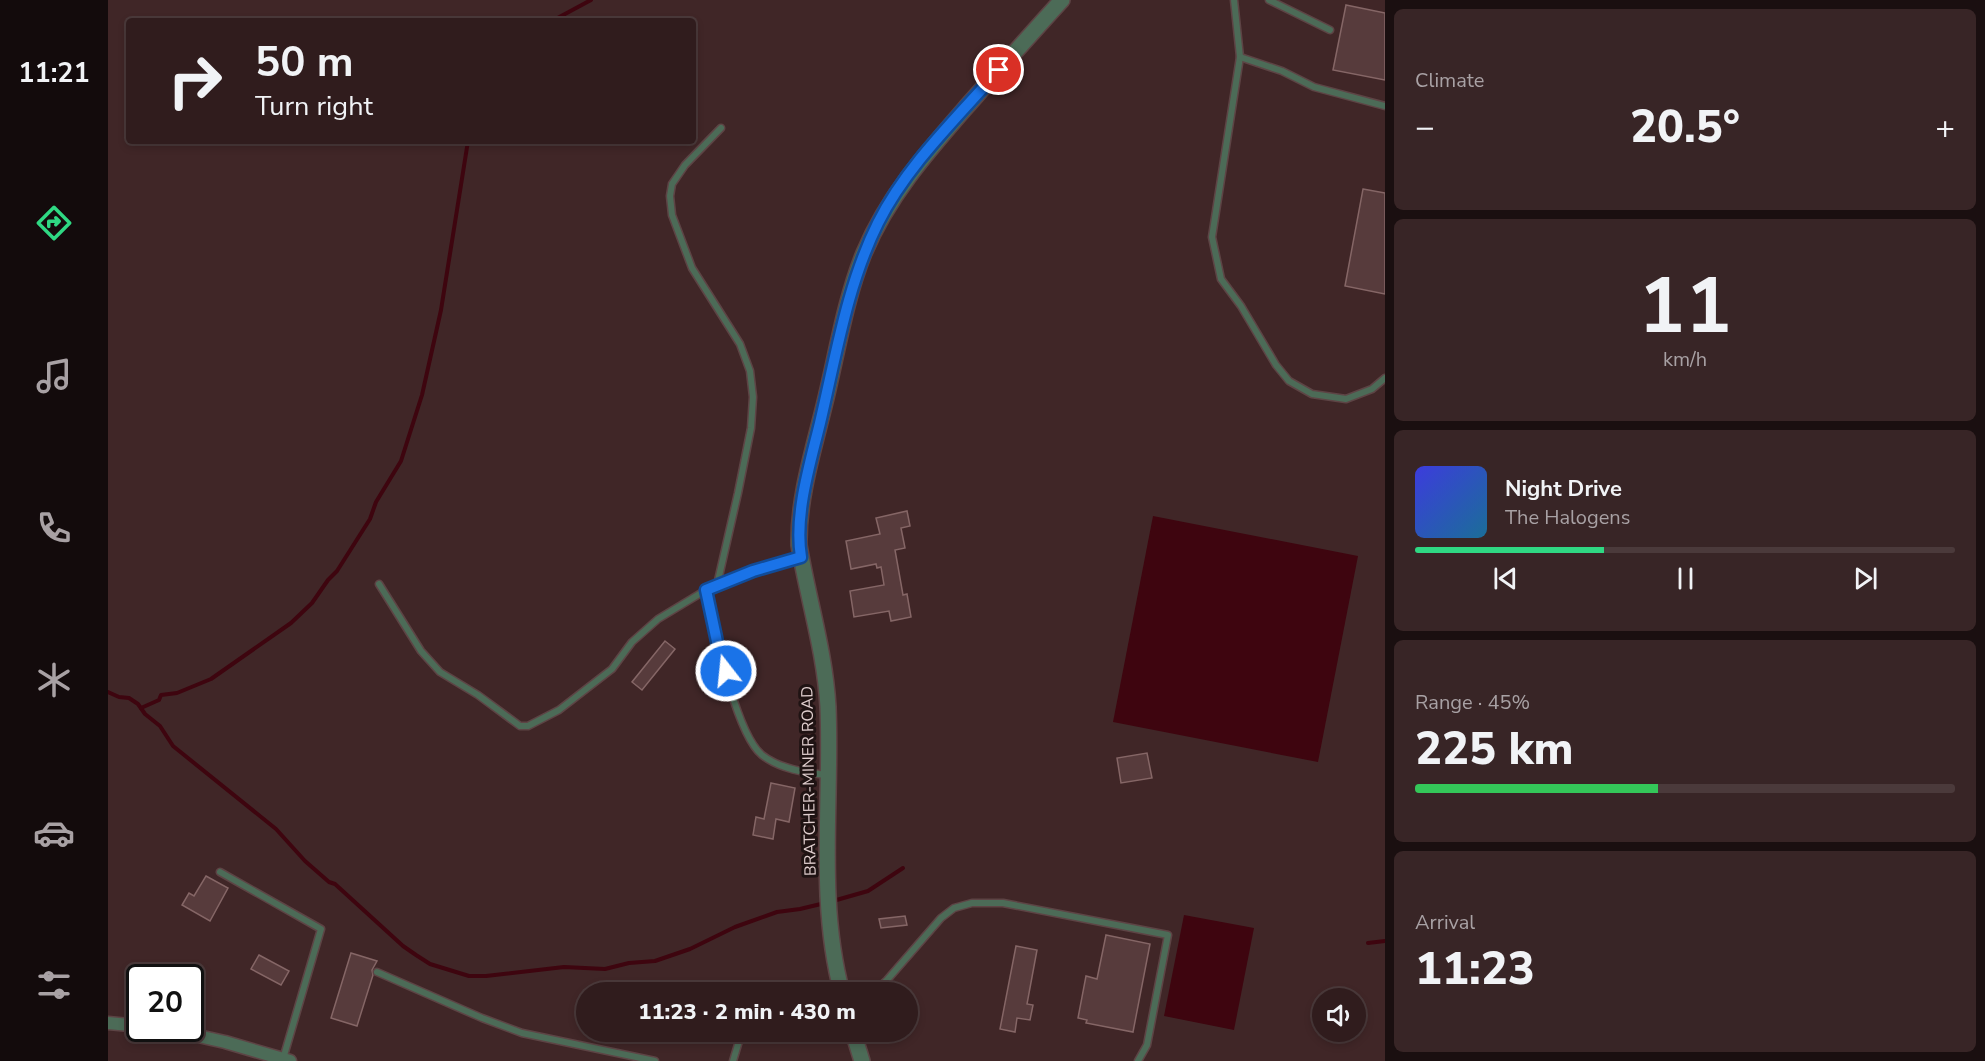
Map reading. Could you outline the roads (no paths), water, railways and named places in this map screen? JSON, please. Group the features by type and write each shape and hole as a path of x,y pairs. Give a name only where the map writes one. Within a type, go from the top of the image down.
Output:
{"street":[{"name":"BRATCHER-MINER ROAD","path":"839,982 833,956 828,907 828,711 824,674 801,557 799,532 810,468 851,295 871,239 888,206 914,168 1062,0"},
{"path":"108,1023 126,1025"},
{"path":"204,1037 286,1060"},
{"path":"856,1042 862,1061"}],"lane":[{"path":"1234,0 1240,57 1212,237 1221,279 1241,306 1276,365 1289,381 1312,394 1346,399 1372,389 1385,378"},
{"path":"1269,0 1330,30"},
{"path":"1240,57 1282,71 1314,87 1385,106"},
{"path":"717,585 751,428 753,397 750,371 740,344 692,268 672,214 670,196 672,184 685,165 721,128"},
{"path":"379,584 421,651 440,672 478,695 520,726 528,726 560,710 612,669 632,642 658,619 717,585 753,571 801,557"},
{"path":"706,590 719,651 750,742 763,755 789,769 828,776"},
{"path":"220,872 321,929 286,1060"},
{"path":"885,982 941,918 954,908 972,903 1003,903 1168,934 1147,1045 1138,1061"},
{"path":"377,972 522,1033 655,1061"},
{"path":"733,1061 739,1042"}],"waterway":[{"path":"558,18 591,0"},
{"path":"141,708 159,700 161,695 177,693 211,679 291,623 312,603 337,571 370,519 376,502 401,461 422,395 441,310 468,144"},
{"path":"108,692 129,698 138,704 145,714 160,726 173,746 276,829 305,861 329,882 335,884 403,946 430,964 469,976 564,967 605,969 629,963 655,961 690,949 735,927 777,912 825,903"},
{"path":"833,901 868,891 903,868"},
{"path":"1368,943 1385,941"}]}
